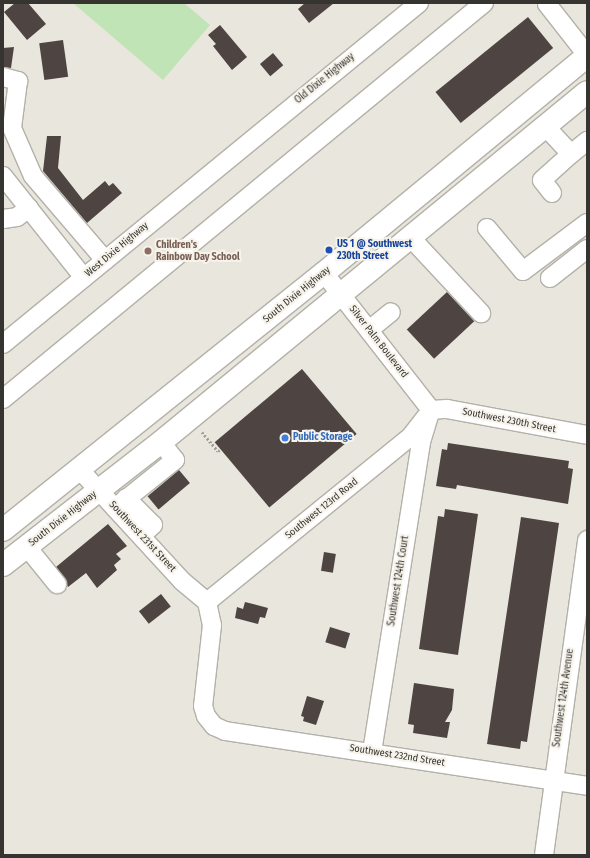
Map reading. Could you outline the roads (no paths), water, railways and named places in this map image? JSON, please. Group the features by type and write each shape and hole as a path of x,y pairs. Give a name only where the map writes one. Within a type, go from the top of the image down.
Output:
{"highway":[{"name":"South Dixie Highway","path":"3,530 80,470 324,273 587,55"},
{"path":"509,157 526,122 587,74"},
{"name":"South Dixie Highway","path":"3,565 161,442 587,92"}],"street":[{"name":"Old Dixie Highway","path":"231,156 419,3"},
{"path":"3,399 484,3"},
{"path":"547,4 587,55"},
{"path":"3,77 18,81 12,128 33,176 105,260"},
{"path":"546,126 571,154"},
{"path":"552,193 542,180 587,141"},
{"name":"West Dixie Highway","path":"3,344 231,156"},
{"path":"3,176 84,278"},
{"path":"3,219 17,217 29,208"},
{"path":"488,228 524,271 587,223"},
{"path":"411,238 438,273 480,313"},
{"path":"550,278 587,249"},
{"name":"Silver Palm Boulevard","path":"324,273 431,410"},
{"path":"369,330 391,312"},
{"name":"Southwest 230th Street","path":"431,410 447,409 587,435"},
{"name":"Southwest 123rd Road","path":"207,602 411,436 431,410"},
{"name":"Southwest 124th Court","path":"372,752 421,442 431,410"},
{"path":"121,503 175,460 161,442"},
{"path":"385,457 402,457 416,473"},
{"path":"132,464 148,482"},
{"name":"Southwest 231st Street","path":"80,470 99,491 121,503 140,536 182,581 207,602"},
{"name":"Southwest 124th Avenue","path":"544,855 587,540"},
{"path":"27,547 57,584"},
{"name":"Southwest 232nd Street","path":"207,602 212,618 212,635 203,702 210,722 226,731 372,752 554,782 587,786"}],"place":[{"name":"US 1 @ Southwest 230th Street","path":"329,250"},
{"name":"Children's Rainbow Day School","path":"148,251"},
{"name":"Public Storage","path":"285,438"}]}
